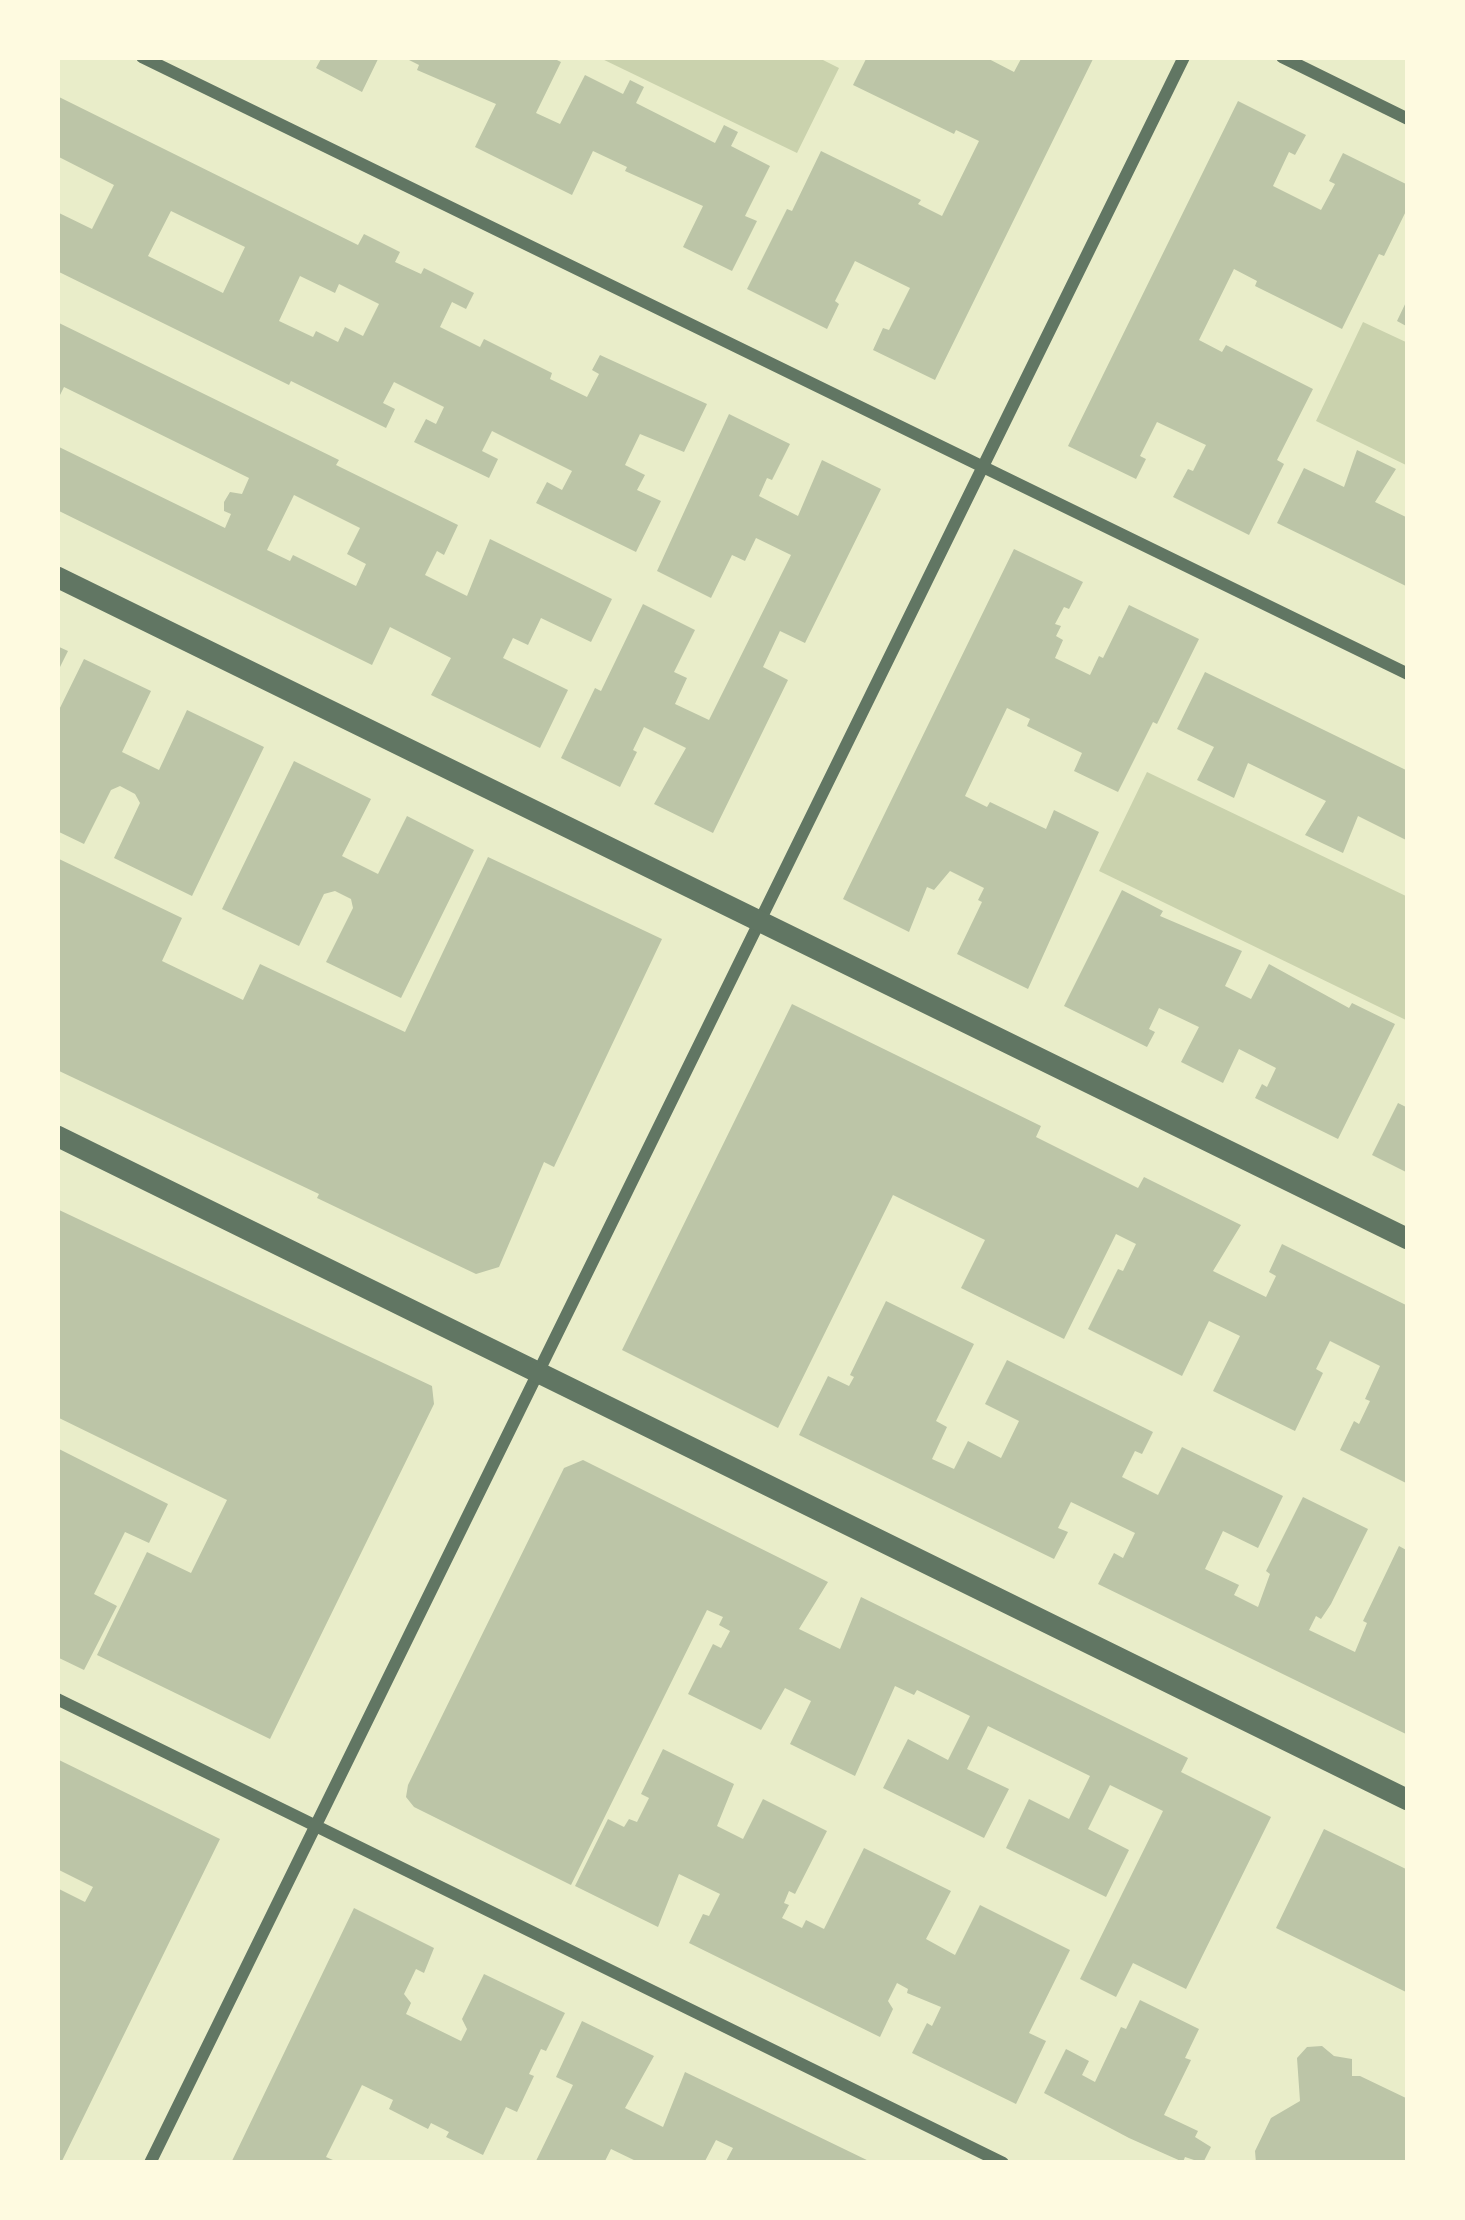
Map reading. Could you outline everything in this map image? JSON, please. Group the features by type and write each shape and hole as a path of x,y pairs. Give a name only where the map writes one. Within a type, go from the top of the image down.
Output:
{"street":[{"path":"142,57 1408,674"},
{"path":"150,2163 1184,57"},
{"path":"1282,57 1408,118"},
{"path":"57,577 1408,1239"},
{"path":"57,1136 1408,1800"},
{"path":"57,1700 1004,2163"}],"green space":[{"path":"598,57 817,57 839,68 797,153"},
{"path":"1363,322 1408,343 1408,466 1316,421"},
{"path":"1147,772 1408,897 1408,1021 1099,871"}],"building":[{"path":"322,57 379,57 362,92 316,68"},
{"path":"403,57 551,57 561,62 536,113 560,124 585,75 623,94 630,80 644,87 636,103 715,143 724,125 738,132 731,146 770,166 745,216 757,221 732,271 683,247 703,206 593,151 572,195 475,147 496,104 417,70 419,65"},
{"path":"867,57 985,57 1014,72 1022,57 1094,57 935,380 873,350 910,288 855,261 827,329 747,289 821,151 921,200 918,204 942,216 979,141 956,130 954,134 853,85"},
{"path":"57,96 358,245 364,234 400,252 395,262 421,274 424,268 474,293 466,309 452,302 440,327 480,347 484,339 552,373 550,379 587,397 599,374 592,370 600,355 707,404 684,452 640,434 625,465 645,475 637,490 661,501 636,552 536,503 547,482 562,490 572,471 492,431 482,451 498,459 489,478 414,442 426,419 436,424 444,407 394,382 383,403 395,409 386,428 57,271 57,212 92,229 114,185 57,156","holes":["171,211 245,247 223,293 148,256","300,276 335,293 339,284 379,304 363,336 345,327 338,342 316,331 313,337 279,321"]},
{"path":"1238,101 1306,135 1295,155 1289,152 1273,186 1321,210 1335,184 1329,181 1343,153 1408,185 1408,207 1342,329 1255,286 1257,281 1234,269 1199,340 1222,352 1226,345 1313,389 1277,460 1284,464 1249,535 1173,497 1206,445 1157,422 1140,456 1146,459 1136,479 1068,446"},
{"path":"1408,298 1408,327 1397,321"},
{"path":"57,322 339,460 336,465 458,525 444,555 437,551 425,575 467,596 490,539 612,599 591,642 541,618 528,645 513,638 503,658 568,690 540,748 431,695 451,658 390,627 372,665 57,510 57,446 225,528 231,514 224,511 224,502 230,492 242,494 249,478 64,387 57,401","holes":["294,495 360,528 347,554 366,564 356,586 293,555 290,561 267,550"]},
{"path":"729,414 790,444 759,496 798,516 822,460 881,489 805,643 780,631 763,667 788,680 713,833 654,804 686,748 644,727 620,787 561,758 595,688 601,691 643,604 695,630 674,672 687,678 675,704 709,720 791,555 756,538 745,561 732,555 711,598 657,571"},
{"path":"1357,450 1396,469 1375,502 1408,518 1408,587 1277,523 1304,468 1344,487"},
{"path":"1014,549 1083,582 1055,624 1061,626 1056,636 1063,640 1055,658 1090,675 1129,605 1199,639 1118,792 1074,771 1082,753 1027,726 1030,719 1007,708 965,796 987,807 990,802 1046,829 1054,810 1099,832 1028,989 957,954 984,888 950,871 934,890 927,887 909,932 843,899"},
{"path":"57,646 68,651 57,673"},
{"path":"84,659 151,691 122,752 159,770 187,710 264,747 192,896 114,858 140,803 135,794 120,786 111,790 84,844 57,831 57,714"},
{"path":"1205,672 1408,771 1408,841 1358,816 1343,853 1305,835 1326,801 1248,763 1234,798 1197,780 1214,747 1177,729"},
{"path":"294,761 371,799 342,856 378,874 407,816 474,850 401,998 326,962 353,908 351,899 335,891 324,894 299,946 222,909"},
{"path":"488,857 662,939 554,1167 544,1162 499,1267 476,1274 57,1070 57,858 182,918 162,961 243,1000 260,964 405,1032"},
{"path":"1122,890 1163,911 1160,916 1242,951 1225,986 1251,999 1269,964 1349,1008 1352,1003 1395,1024 1338,1139 1255,1098 1276,1068 1239,1049 1223,1083 1181,1062 1199,1027 1159,1008 1147,1047 1064,1006"},
{"path":"792,1004 1041,1126 1036,1137 1138,1188 1144,1177 1241,1225 1213,1271 1266,1297 1276,1276 1269,1272 1282,1244 1408,1306 1408,1484 1340,1450 1370,1401 1365,1399 1380,1366 1330,1341 1316,1369 1323,1373 1295,1431 1213,1391 1240,1336 1209,1321 1182,1376 1088,1329 1136,1244 1116,1234 1064,1339 961,1288 985,1240 893,1195 778,1428 622,1350"},
{"path":"1398,1103 1408,1108 1408,1173 1372,1155"},
{"path":"57,1209 432,1386 434,1404 270,1739 97,1655 147,1552 191,1573 227,1500 57,1417"},
{"path":"886,1301 974,1344 936,1421 947,1427 932,1459 954,1469 968,1441 1001,1458 1019,1421 985,1404 1007,1360 1153,1432 1142,1454 1135,1451 1122,1477 1158,1495 1182,1447 1283,1496 1258,1548 1223,1531 1205,1569 1239,1585 1234,1595 1258,1607 1270,1574 1266,1571 1303,1497 1368,1529 1331,1604 1321,1619 1316,1616 1309,1630 1355,1652 1367,1623 1363,1621 1399,1546 1408,1551 1408,1735 1098,1584 1114,1553 1123,1558 1135,1533 1071,1502 1058,1528 1068,1532 1054,1559 799,1435 828,1376 849,1386"},
{"path":"57,1448 168,1504 149,1543 125,1532 94,1594 117,1606 84,1670 57,1657"},
{"path":"583,1460 828,1582 799,1629 840,1649 861,1597 1188,1758 1181,1772 1271,1817 1186,1989 1133,1963 1116,1997 1080,1979 1163,1811 1110,1785 1088,1829 1129,1850 1106,1897 1006,1848 1029,1799 1069,1819 1090,1776 988,1726 967,1769 1009,1789 984,1838 883,1788 908,1739 948,1760 970,1716 917,1690 914,1695 895,1686 855,1776 790,1744 811,1701 785,1688 761,1730 688,1694 713,1644 721,1648 730,1631 719,1625 723,1617 707,1610 571,1885 414,1807 406,1797 408,1785 564,1468"},
{"path":"663,1749 734,1784 717,1826 743,1839 763,1799 827,1831 795,1894 789,1891 784,1903 789,1905 782,1918 802,1928 806,1920 824,1929 864,1848 951,1891 926,1939 955,1955 980,1905 1070,1950 1029,2033 1046,2041 1016,2104 912,2053 941,2007 907,1993 897,1983 888,2001 893,2009 880,2037 689,1943 703,1914 709,1916 720,1894 679,1874 658,1927 575,1886 608,1819 624,1827 629,1819 637,1822 649,1798 641,1794"},
{"path":"57,1759 220,1839 61,2163 57,2163 57,1888 85,1902 93,1887 57,1869"},
{"path":"1324,1829 1408,1870 1408,1993 1276,1928"},
{"path":"354,1908 434,1948 424,1973 416,1969 404,1994 411,2003 406,2014 461,2041 467,2029 462,2019 484,1974 565,2013 546,2051 541,2049 517,2112 506,2107 483,2155 446,2137 449,2132 431,2123 428,2129 389,2109 393,2100 362,2085 326,2157 340,2163 231,2163"},
{"path":"1140,2000 1199,2029 1185,2058 1191,2060 1164,2115 1198,2131 1195,2137 1211,2147 1203,2163 1185,2157 1183,2162 1044,2093 1066,2049 1089,2061 1082,2075 1095,2082 1121,2027 1126,2029"},
{"path":"582,2021 654,2056 625,2108 663,2127 685,2072 873,2163 725,2163 733,2148 716,2140 704,2163 640,2163 611,2149 604,2163 535,2163 573,2085 556,2077"},
{"path":"1322,2046 1334,2056 1352,2059 1352,2076 1408,2099 1408,2163 1256,2163 1255,2151 1271,2118 1300,2101 1297,2058 1307,2047"}]}
